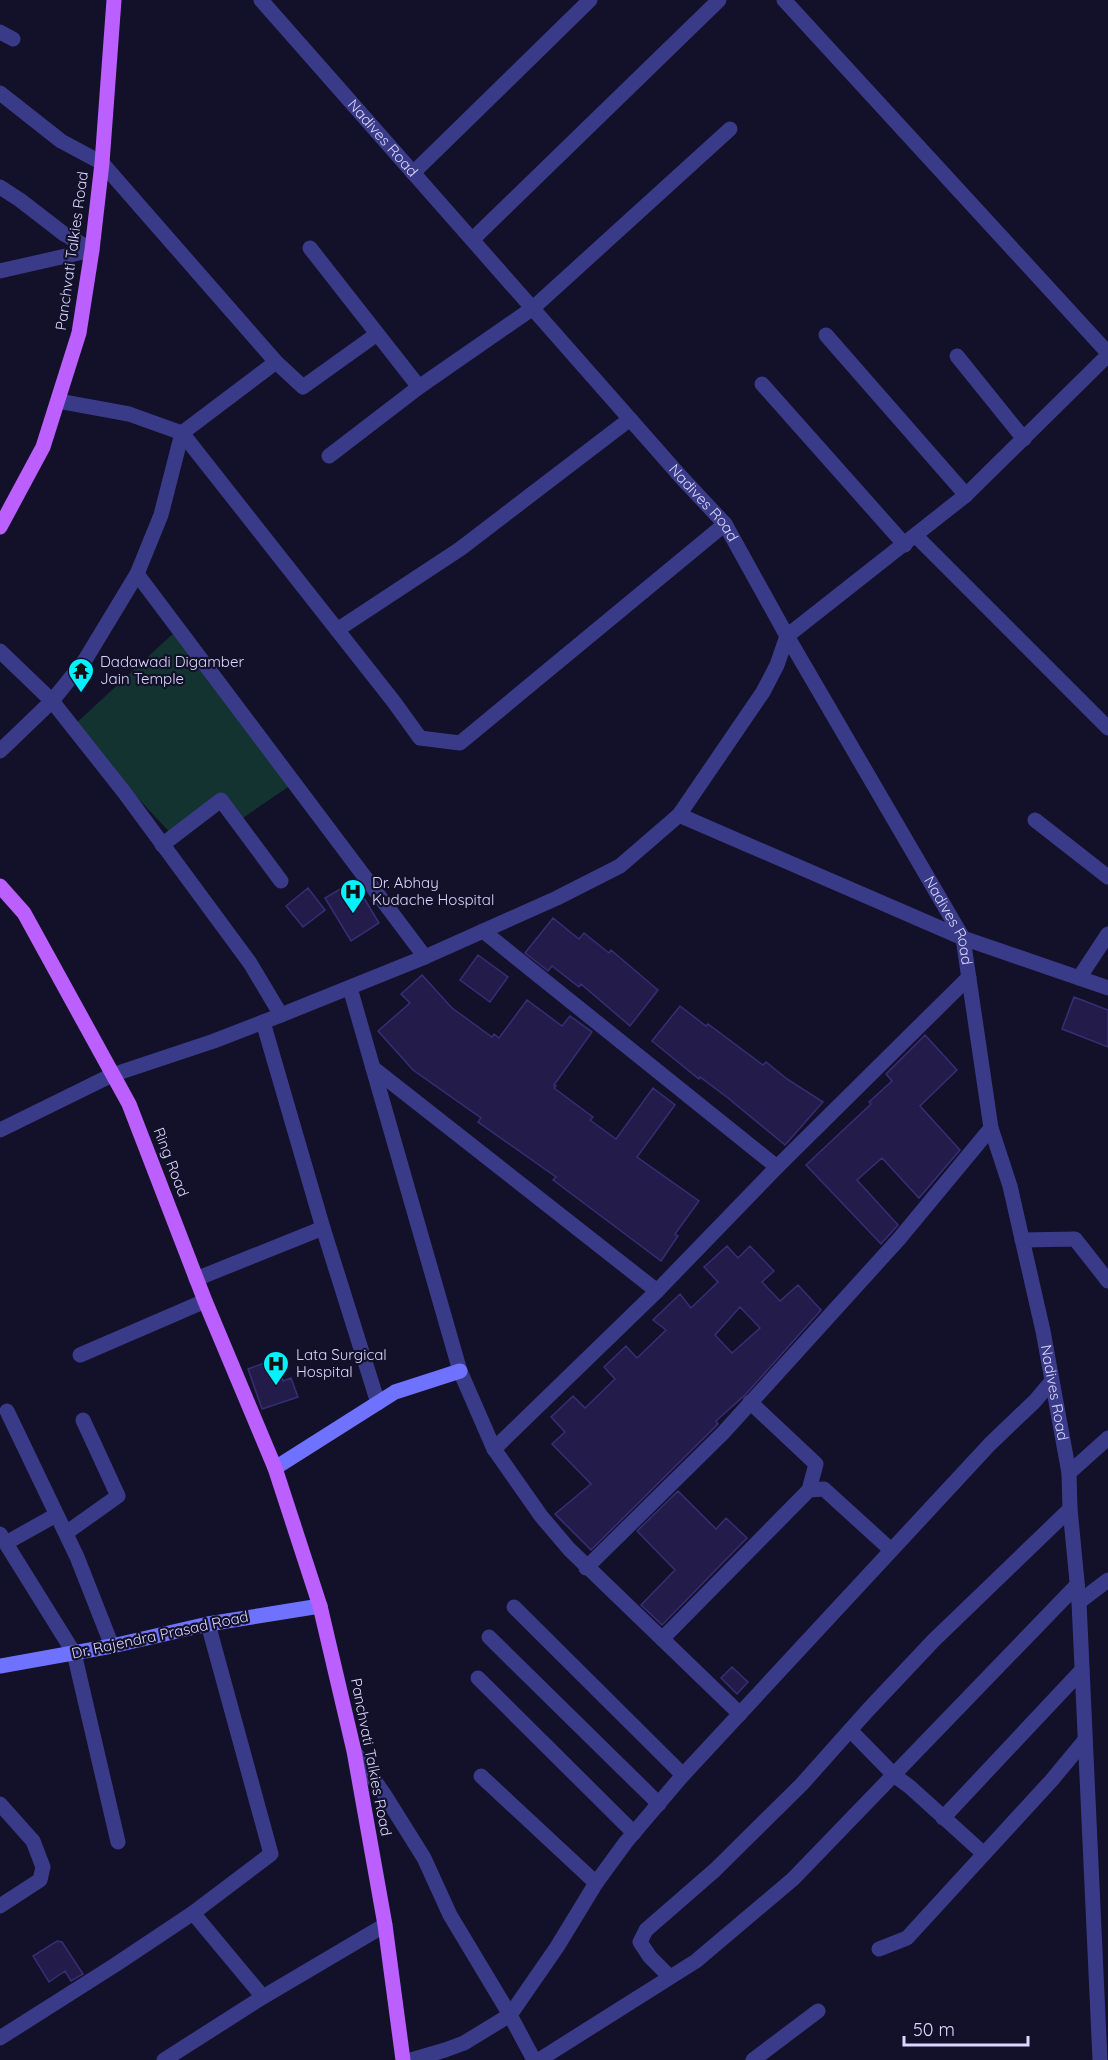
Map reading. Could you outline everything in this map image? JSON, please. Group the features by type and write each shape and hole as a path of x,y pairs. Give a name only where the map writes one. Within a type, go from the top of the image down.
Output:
{"main road":[{"name":"Panchvati Talkies Road","path":"0,527 44,447 79,333 102,163 114,0"},
{"name":"Ring Road","path":"0,886 24,914 129,1104 196,1279 275,1468"},
{"path":"275,1468 394,1392 460,1371"},
{"name":"Panchvati Talkies Road","path":"275,1468 320,1606 354,1751 385,1926 403,2060"},
{"name":"Dr. Rajendra Prasad Road","path":"0,1666 112,1646 208,1624 320,1606"}],"street":[{"name":"Nadives Road","path":"261,0 725,524 787,636 963,938 991,1128 1010,1186 1043,1331 1070,1473 1070,1509 1079,1602 1085,1740 1103,1996 1100,2060"},
{"path":"413,172 590,0"},
{"path":"473,239 719,0"},
{"path":"0,1130 112,1075 281,1016 425,957 557,898 620,866 679,815 763,692 777,665 787,636 966,495 1108,354 784,0"},
{"path":"0,93 60,141 102,163 276,362 303,387 377,334"},
{"path":"329,456 419,387 532,308 730,129"},
{"path":"0,187 64,234 92,250"},
{"path":"310,248 419,387"},
{"path":"0,271 92,250"},
{"path":"826,335 966,495"},
{"path":"957,356 1024,439"},
{"path":"0,751 52,701 85,660 137,574 161,515 182,433 276,362"},
{"path":"762,384 910,541 1108,728"},
{"path":"58,401 129,414 182,433 420,738 460,743 725,524"},
{"path":"337,630 460,549 630,419"},
{"path":"137,574 425,957"},
{"path":"0,651 52,701 124,792 250,963 281,1016"},
{"path":"162,844 221,800 281,881"},
{"path":"679,815 963,938 1108,988"},
{"path":"1035,820 1108,877"},
{"path":"483,931 777,1167"},
{"path":"1079,978 1108,934"},
{"path":"494,1449 657,1291 777,1167 969,977"},
{"path":"350,988 460,1371 494,1449 541,1516 586,1568 740,1714"},
{"path":"263,1022 323,1228 378,1403"},
{"path":"373,1068 657,1291"},
{"path":"586,1568 723,1433 899,1239 991,1128"},
{"path":"196,1279 323,1228"},
{"path":"1022,1240 1075,1239 1108,1280"},
{"path":"80,1355 205,1301"},
{"path":"411,2060 464,2043 510,2015 557,1947 596,1883 683,1775 990,1444 1052,1382"},
{"path":"662,1639 809,1490 816,1464 750,1402"},
{"path":"7,1411 66,1533 112,1646"},
{"path":"66,1533 118,1496 83,1420"},
{"path":"1070,1473 1108,1438"},
{"path":"809,1490 824,1489 891,1550"},
{"path":"670,1977 650,1957 640,1942 646,1930 716,1870 802,1784 934,1640 1070,1509"},
{"path":"56,1515 3,1539 74,1653 118,1842"},
{"path":"1079,1602 1108,1580"},
{"path":"539,2060 696,1960 793,1879 895,1776 1077,1585"},
{"path":"514,1607 683,1775"},
{"path":"0,2038 193,1913 271,1854 208,1624"},
{"path":"489,1637 659,1804"},
{"path":"943,1818 1082,1670"},
{"path":"478,1678 634,1833"},
{"path":"850,1730 895,1776 984,1854"},
{"path":"879,1949 907,1938 1051,1781 1085,1740"},
{"path":"354,1751 424,1858 450,1915 534,2060"},
{"path":"481,1776 596,1883"},
{"path":"0,1804 33,1841 42,1866 40,1880 0,1906"},
{"path":"193,1913 264,1997"},
{"path":"164,2060 264,1997 385,1926"},
{"path":"753,2060 818,2011"}],"green space":[{"path":"178,629 294,783 237,822 220,800 173,836 72,727"}],"building":[{"path":"354,881 379,923 351,941 325,898"},
{"path":"308,888 325,910 303,927 286,906"},
{"path":"553,918 579,939 584,933 609,953 611,950 658,990 630,1026 581,984 579,987 552,966 548,971 525,953"},
{"path":"478,955 508,977 490,1002 460,980"},
{"path":"422,975 452,1008 492,1037 494,1034 499,1038 527,1000 562,1026 570,1016 592,1032 554,1088 593,1117 590,1120 616,1139 653,1088 675,1105 637,1157 699,1201 675,1234 678,1236 661,1261 553,1180 556,1177 478,1122 481,1118 413,1070 378,1031 410,1003 401,994"},
{"path":"1074,997 1108,1010 1108,1047 1062,1029"},
{"path":"680,1006 763,1065 766,1062 787,1079 823,1102 785,1145 728,1098 700,1077 699,1079 652,1041"},
{"path":"925,1035 957,1070 920,1106 960,1150 919,1198 882,1158 857,1180 898,1225 881,1244 806,1165 871,1104 869,1102 892,1081 886,1074"},
{"path":"727,1246 738,1258 750,1246 774,1271 762,1282 780,1301 798,1285 821,1310 746,1394 716,1421 718,1424 591,1550 555,1514 591,1484 552,1444 565,1432 551,1417 573,1396 585,1408 615,1379 604,1367 626,1346 637,1358 666,1330 653,1320 680,1294 691,1308 718,1282 704,1267","holes":["740,1307 760,1328 732,1353 715,1335"]},
{"path":"275,1359 283,1381 291,1378 298,1397 262,1409 248,1369"},
{"path":"678,1491 716,1529 726,1518 747,1538 662,1625 641,1605 675,1570 637,1531"},
{"path":"732,1667 748,1682 737,1694 721,1678"},
{"path":"57,1941 62,1942 83,1974 71,1981 65,1971 49,1982 33,1956"}],"place":[{"name":"Dadawadi Digamber Jain Temple","path":"81,694"},
{"name":"Dr. Abhay Kudache Hospital","path":"353,915"},
{"name":"Lata Surgical Hospital","path":"276,1387"}]}
